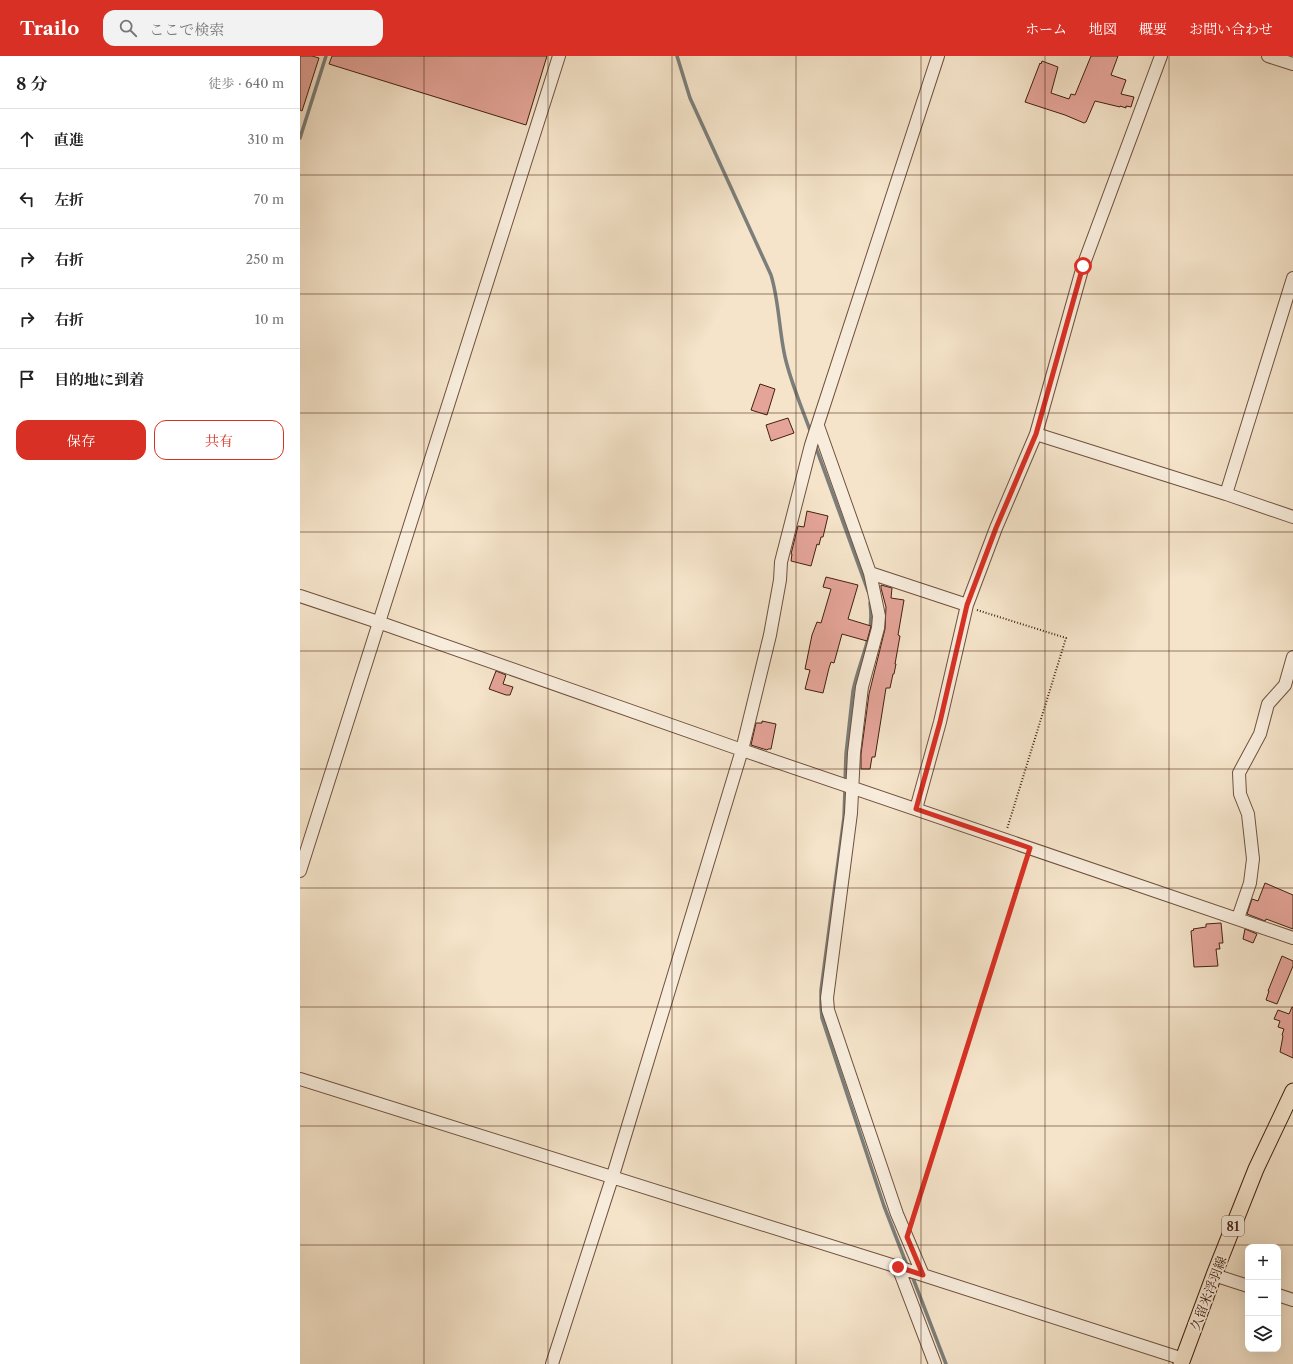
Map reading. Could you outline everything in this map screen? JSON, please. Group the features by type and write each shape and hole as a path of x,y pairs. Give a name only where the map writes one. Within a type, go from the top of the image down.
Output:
{"main road":[{"name":"久留米浮羽線","path":"1182,1362 1214,1274 1256,1169 1293,1091"}],"street":[{"path":"300,871 558,56"},
{"path":"552,1364 612,1177 742,750 770,635 780,580 781,562 811,445 938,56"},
{"path":"916,809 940,722 967,605 996,528 1036,434 1083,266 1161,56"},
{"path":"1268,56 1293,64"},
{"path":"1226,494 1293,278"},
{"path":"816,429 870,573 879,616 878,628 862,687 854,753 847,785 851,813 827,998 828,1010 897,1214 907,1237 919,1274"},
{"path":"1036,434 1226,494 1293,517"},
{"path":"870,573 967,605"},
{"path":"300,596 742,750 1293,938"},
{"path":"1238,918 1250,883 1253,859 1248,814 1240,794 1239,772 1260,734 1268,704 1285,685 1293,656"},
{"path":"300,1079 919,1274 1182,1362"},
{"path":"900,1268 935,1364"},
{"path":"1214,1274 1245,1285"},
{"path":"1281,1296 1293,1300"}],"path":[{"path":"967,605 973,609 1066,638 1004,839"},
{"path":"907,1237 1030,848"}],"building":[{"path":"300,56 312,56 319,58 302,111 300,110"},
{"path":"332,56 547,56 526,125 329,64"},
{"path":"1091,56 1118,56 1111,75 1126,80 1121,94 1134,97 1131,107 1120,107 1095,101 1086,122 1084,123 1025,102 1042,61 1058,67 1051,93 1069,99 1071,94 1075,95"},
{"path":"760,384 775,389 767,415 751,410"},
{"path":"788,418 794,433 771,441 766,425"},
{"path":"807,511 828,516 823,537 821,537 819,545 817,544 811,566 791,561 791,554 798,526 804,527"},
{"path":"826,577 858,585 848,619 871,626 867,641 842,634 834,663 831,662 829,668 823,693 805,689 810,670 805,669 812,635 817,622 821,623 831,589 823,587"},
{"path":"881,585 892,588 891,598 904,600 898,635 900,636 896,664 890,688 886,688 875,757 872,757 870,769 861,769 861,754 869,694 885,629 886,607"},
{"path":"496,671 506,675 503,684 513,687 510,695 489,689"},
{"path":"762,721 776,724 771,749 767,750 751,745 756,723 762,723"},
{"path":"1265,883 1293,895 1293,929 1247,914 1252,899 1258,901"},
{"path":"1221,923 1223,943 1219,943 1220,949 1216,949 1218,966 1194,967 1191,931 1194,930 1193,929 1206,927 1206,924"},
{"path":"1245,929 1257,934 1253,943 1243,939"},
{"path":"1282,956 1293,961 1293,966 1277,1004 1266,1000"},
{"path":"1292,1007 1293,1058 1280,1052 1284,1029 1278,1027 1280,1021 1274,1019 1278,1010 1289,1014"}],"waterway":[{"path":"300,138 326,56"},
{"path":"677,56 690,98 771,275 776,295 781,336 787,367 811,433"},
{"path":"815,445 868,591"},
{"path":"845,782 846,754 853,691 866,648 871,615 870,603"},
{"path":"845,788 844,817 821,990 822,1018 884,1206 908,1268"},
{"path":"911,1273 946,1364"}],"route":[{"path":"898,1267 923,1275 907,1237 1030,848 916,809 940,722 967,605 996,528 1036,434 1083,266"}]}
